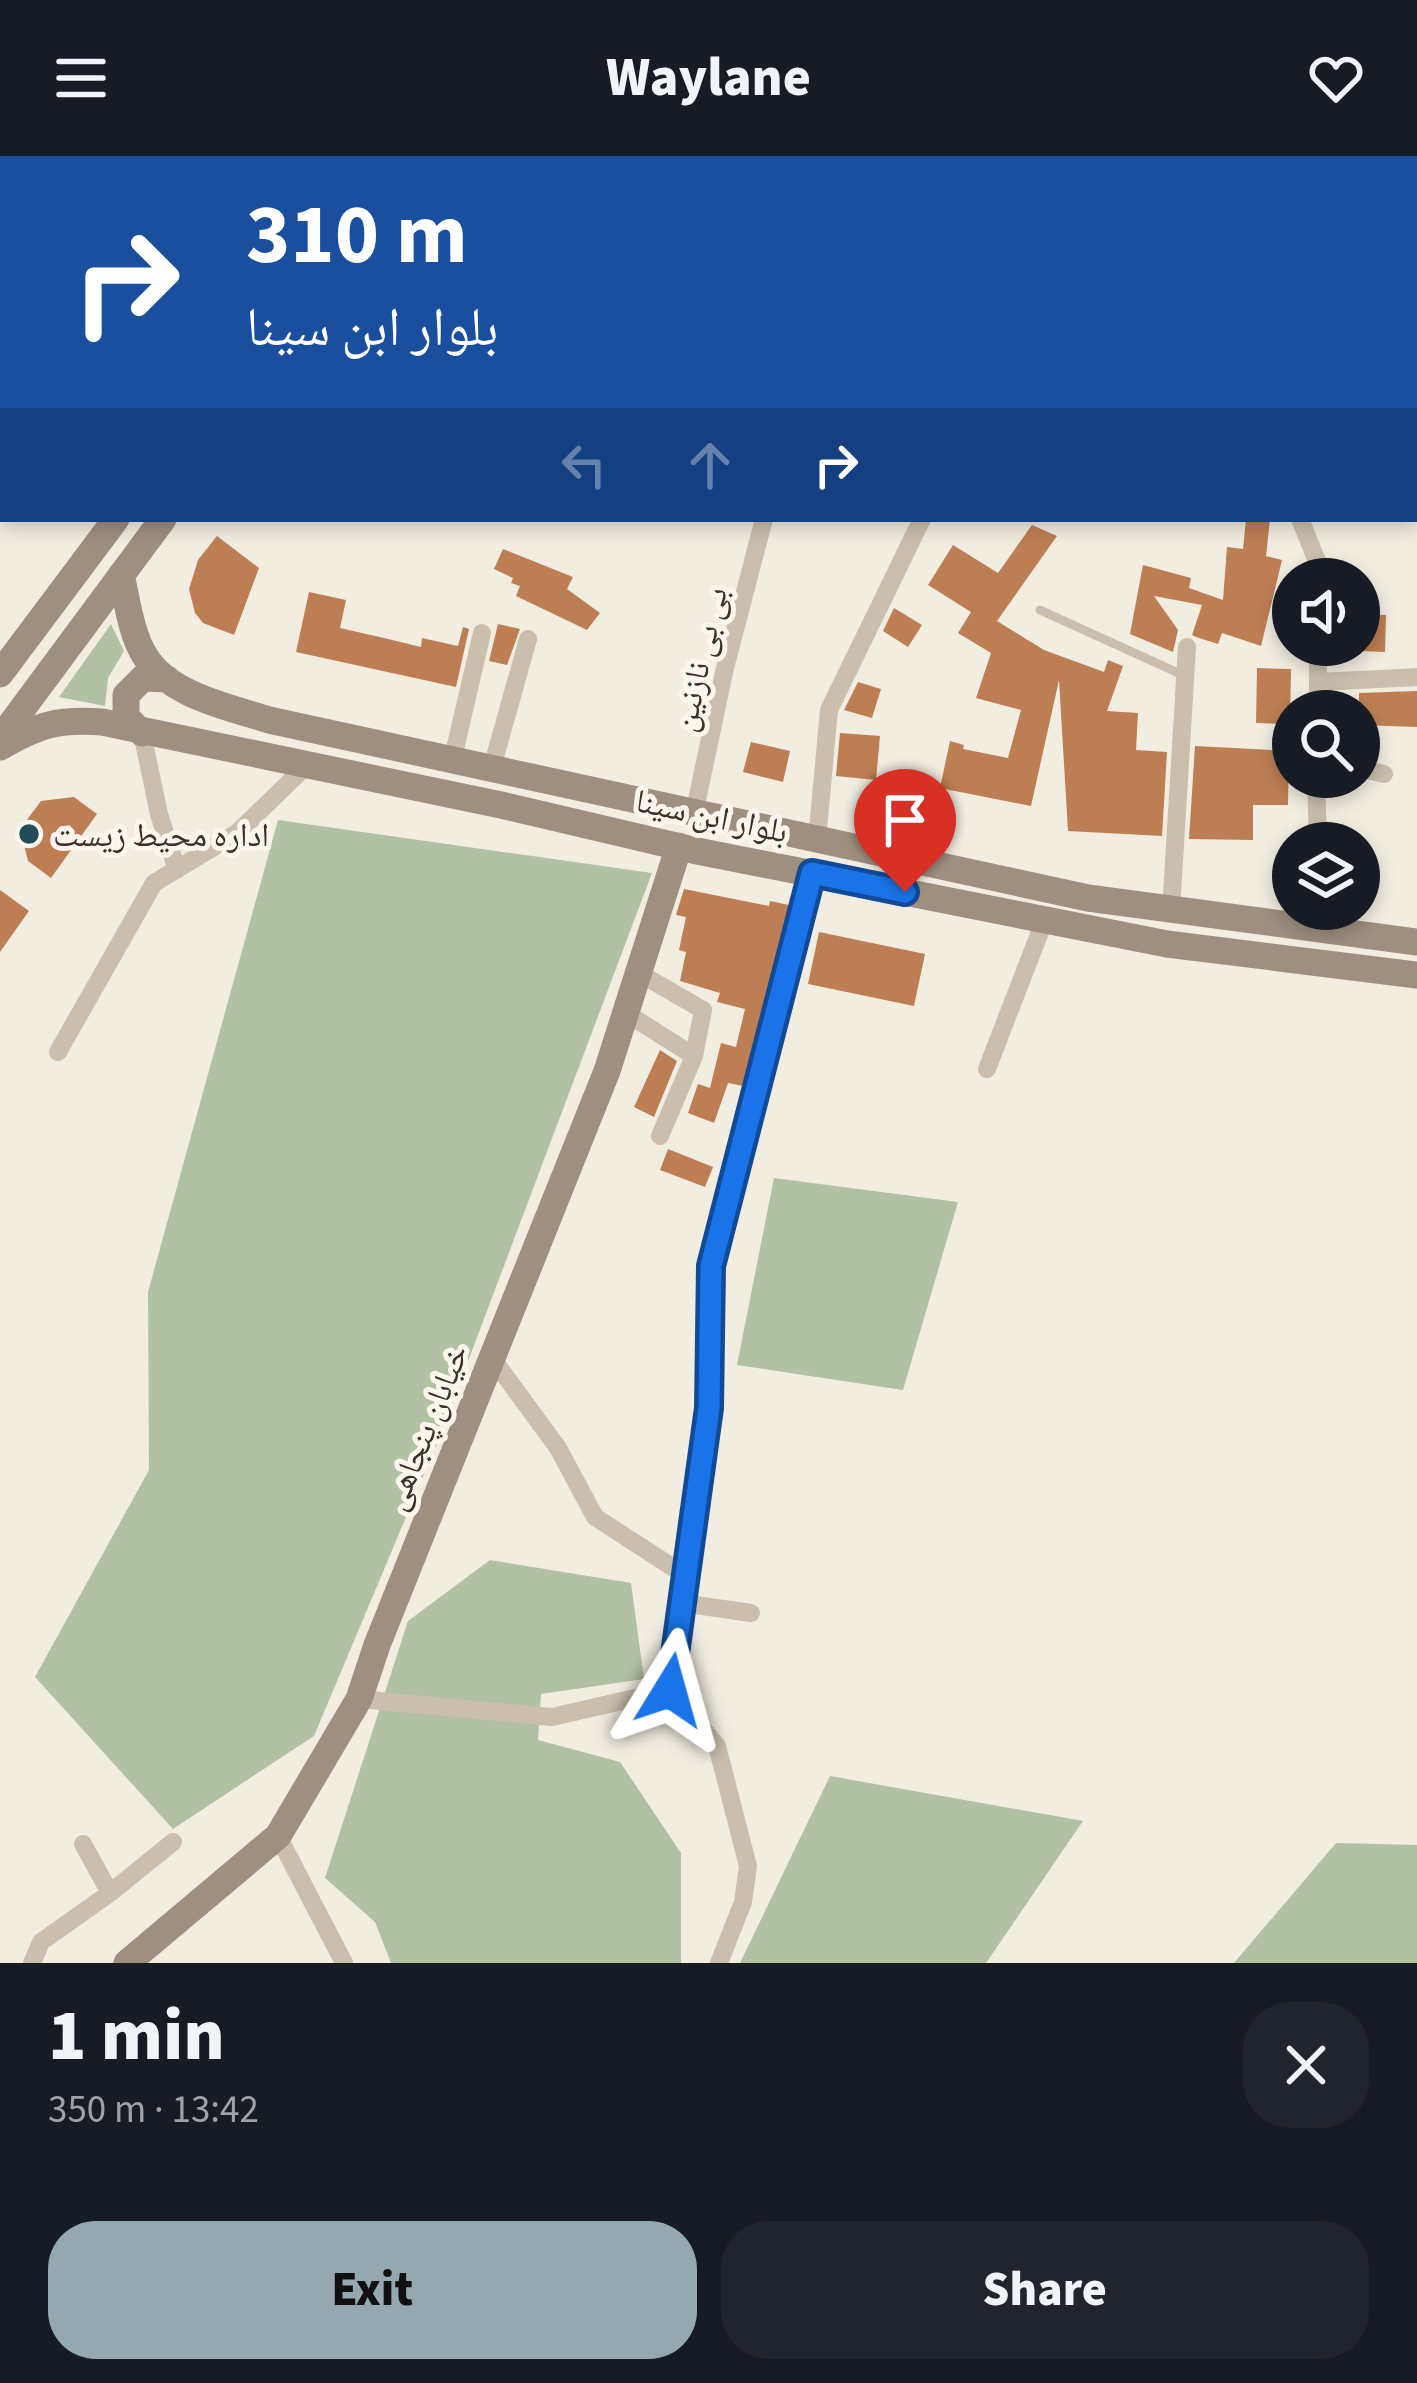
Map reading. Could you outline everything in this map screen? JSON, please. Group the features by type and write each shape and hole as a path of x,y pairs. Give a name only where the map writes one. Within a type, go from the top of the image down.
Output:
{"main road":[{"path":"0,674 114,522"},
{"path":"0,743 161,522"},
{"path":"121,575 143,655 167,679"},
{"path":"142,733 126,717 126,695 143,678 167,679"},
{"name":"بلوار ابن سینا","path":"167,679 210,701 268,720 491,771 1088,898 1171,911 1272,917"},
{"name":"بلوار ابن سینا","path":"0,743 34,727 69,720 102,722 679,846 1167,944 1417,974"},
{"name":"خیابان پنجاهی","path":"127,1963 278,1836 359,1700 376,1645 607,1071 679,846"},
{"name":"بلوار ابن سینا","path":"1364,930 1417,942"}],"street":[{"name":"بی بی نازنین","path":"694,814 763,522"},
{"path":"817,840 829,710 921,522"},
{"path":"1301,522 1315,558"},
{"path":"452,762 482,633"},
{"path":"491,771 528,639"},
{"path":"1171,911 1187,646"},
{"path":"1319,666 1319,690"},
{"path":"1319,682 1417,677"},
{"path":"142,733 177,870"},
{"path":"58,1052 154,884 237,833 307,764"},
{"path":"1380,773 1384,774"},
{"path":"719,1963 742,1902 748,1866 717,1746 670,1690 709,1408 711,1266 812,873"},
{"path":"987,1070 1045,919"},
{"path":"639,973 703,1010 694,1056 660,1136"},
{"path":"626,1013 694,1056"},
{"path":"492,1358 558,1448 595,1517 686,1576"},
{"path":"682,1603 751,1612"},
{"path":"359,1700 552,1717 670,1690"},
{"path":"278,1836 344,1963"},
{"path":"32,1963 41,1942 173,1842"},
{"path":"83,1844 110,1893"}],"lane":[{"path":"1040,610 1185,676"}],"green space":[{"path":"111,624 124,651 108,678 105,706 59,697"},
{"path":"278,820 652,873 438,1441 314,1736 173,1829 35,1677 149,1470 148,1292"},
{"path":"774,1178 958,1202 903,1390 737,1365"},
{"path":"490,1560 631,1583 644,1679 541,1694 538,1740 620,1762 681,1853 681,1963 391,1963 375,1922 325,1878 408,1621"},
{"path":"830,1776 1083,1821 986,1963 740,1963"},
{"path":"1336,1843 1417,1845 1417,1963 1234,1963"}],"building":[{"path":"1246,522 1270,522 1266,556 1274,558 1272,601 1261,646 1222,633 1218,644 1196,637 1192,635 1202,605 1154,596 1178,630 1173,652 1130,634 1143,565 1191,578 1189,588 1223,600 1227,547 1243,549"},
{"path":"1032,525 1057,536 997,621 1044,650 1104,672 1108,660 1123,666 1107,711 1138,713 1136,750 1167,752 1162,836 1068,831 1059,680 1031,806 940,788 950,741 964,745 963,749 1008,758 1021,710 976,698 991,653 958,633 971,612 928,585 953,545 998,573"},
{"path":"217,536 259,568 234,635 203,623 189,589 198,560"},
{"path":"503,549 573,577 567,589 600,613 587,630 516,596 520,586 494,569"},
{"path":"309,592 346,600 340,628 421,647 422,638 458,646 463,627 469,629 456,687 296,652"},
{"path":"894,608 922,625 908,647 883,631"},
{"path":"1380,615 1386,615 1385,652 1380,652"},
{"path":"498,624 520,629 507,665 489,661"},
{"path":"1257,668 1291,669 1291,690 1272,690 1272,723 1256,723"},
{"path":"858,682 881,689 872,718 844,710"},
{"path":"1417,691 1417,727 1380,726 1380,692"},
{"path":"840,733 880,736 876,780 836,776"},
{"path":"751,742 790,751 783,782 743,772"},
{"path":"1195,746 1272,750 1272,798 1288,798 1288,805 1253,805 1253,840 1189,839"},
{"path":"74,797 97,814 51,878 28,861 20,829 41,801"},
{"path":"684,889 769,906 770,901 789,905 743,1086 728,1083 714,1123 688,1113 698,1084 710,1088 721,1043 736,1047 745,1009 717,1002 720,993 680,981 686,952 679,950 686,917 676,915"},
{"path":"0,890 29,911 0,952"},
{"path":"819,932 925,954 914,1006 808,984"},
{"path":"660,1050 677,1061 654,1117 634,1107"},
{"path":"668,1149 713,1167 705,1187 660,1170"}],"place":[{"name":"اداره محیط زیست","path":"29,834"}],"route":[{"path":"670,1690 709,1408 711,1266 812,873 905,892"}]}
